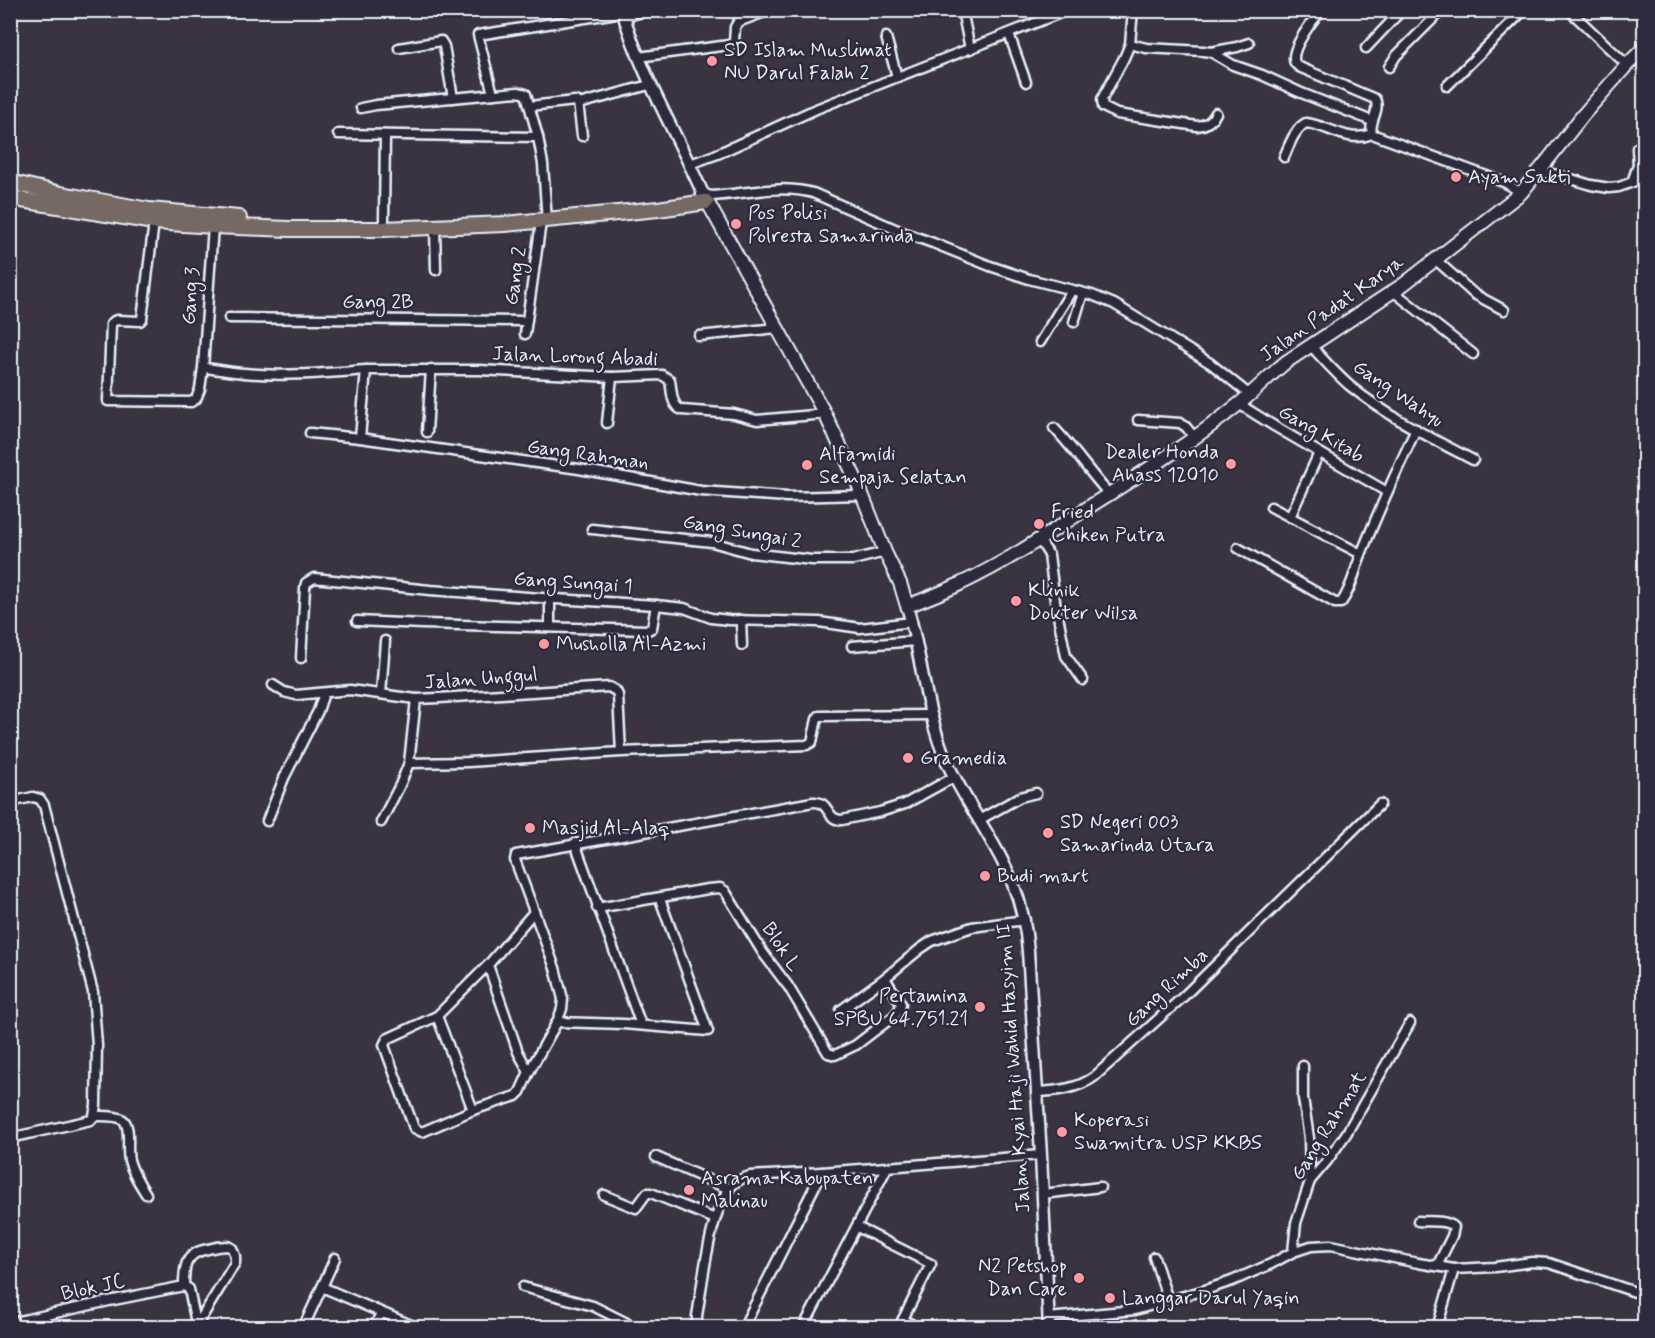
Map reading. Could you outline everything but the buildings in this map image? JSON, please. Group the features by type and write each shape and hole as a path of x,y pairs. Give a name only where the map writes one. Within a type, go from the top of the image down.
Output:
{"main road":[{"name":"Jalan Padat Karya","path":"907,606 963,583 1039,539 1195,438 1250,395 1286,362 1436,260 1521,193 1583,115 1638,58"},
{"path":"10,182 149,210 202,216 288,221 545,218"},
{"path":"10,198 154,222 289,229 435,227 545,218 707,197"},
{"name":"Jalan Kyai Haji Wahid Hasyim II","path":"707,197 825,414 900,583 907,606"}],"street":[{"path":"494,94 478,35 650,10"},
{"path":"638,57 729,45 734,42 736,25 744,15 770,10"},
{"path":"962,10 970,49"},
{"path":"690,164 816,109 1068,10"},
{"path":"1133,10 1130,44 1125,58 1102,99 1103,107 1117,114 1197,126 1210,123 1216,113"},
{"path":"1322,10 1314,18 1302,38 1295,54 1295,64 1375,99 1377,104 1370,128 1372,134"},
{"path":"1366,48 1402,10"},
{"path":"1389,67 1396,56 1442,10"},
{"path":"1447,86 1524,10"},
{"path":"1569,10 1638,58"},
{"path":"623,13 649,85 707,197 779,189 803,190 813,193 893,228 990,266 1114,304 1196,353 1250,395"},
{"path":"1009,33 1026,82"},
{"path":"886,37 897,77"},
{"path":"399,48 441,41 444,46 453,98"},
{"path":"1130,44 1146,48 1211,52 1249,43"},
{"path":"1211,52 1233,65 1372,121"},
{"path":"361,108 523,92 529,102 575,101 579,104 649,85"},
{"name":"Gang 2","path":"525,334 545,218 543,164 529,102"},
{"path":"579,104 582,136"},
{"path":"1284,157 1298,128 1306,123 1354,137 1365,137 1372,134 1506,183 1521,193"},
{"path":"338,134 538,137"},
{"path":"384,220 385,135"},
{"path":"1632,182 1638,165 1637,148"},
{"path":"1539,172 1609,188 1644,178"},
{"name":"Gang 3","path":"154,222 142,319 140,321 114,321 110,329 108,401 191,402 196,399 199,394 202,368 213,226"},
{"path":"435,227 436,270"},
{"path":"1436,260 1474,294 1504,310"},
{"path":"1040,342 1072,290"},
{"path":"1393,291 1473,354"},
{"path":"1074,322 1083,293"},
{"name":"Gang 2B","path":"229,318 526,321"},
{"path":"699,336 777,328"},
{"name":"Gang Wahyu","path":"1311,346 1350,386 1392,415 1473,460"},
{"name":"Jalan Lorong Abadi","path":"202,368 267,374 431,369 612,377 656,375 666,376 670,380 674,404 682,410 725,413 757,420 825,414"},
{"path":"427,432 431,369"},
{"path":"360,438 366,370"},
{"path":"607,423 612,377"},
{"name":"Gang Kitab","path":"1239,404 1387,492"},
{"path":"1138,420 1180,423 1195,438"},
{"path":"1054,428 1109,494"},
{"path":"1238,548 1283,575 1338,604 1341,603 1416,429"},
{"name":"Gang Rahman","path":"310,433 360,438 579,470 701,491 787,497 862,495"},
{"path":"1290,517 1319,453"},
{"path":"1271,507 1361,554"},
{"name":"Gang Sungai 2","path":"592,529 712,542 751,553 812,560 853,560 885,552"},
{"path":"1039,539 1049,555 1066,656 1083,680"},
{"name":"Gang Sungai 1","path":"301,658 305,588 309,580 314,578 403,588 656,605 684,608 711,618 819,622 860,628 912,622"},
{"path":"550,599 550,627"},
{"path":"357,621 648,630 653,624 656,605"},
{"name":"Jalan Kyai Haji Wahid Hasyim II","path":"907,606 930,715 946,761 1013,883 1025,920 1041,1155 1048,1323"},
{"path":"741,620 742,645"},
{"path":"381,694 385,641"},
{"path":"852,646 916,641"},
{"path":"273,686 296,695 350,690 416,699"},
{"name":"Jalan Unggul","path":"381,822 409,763 416,699 609,687 618,695 621,752"},
{"path":"267,821 284,778 318,711 324,693"},
{"path":"409,763 807,745 812,742 819,716 930,715"},
{"path":"534,912 488,965 437,1016 384,1042 414,1128 422,1131 473,1110 516,1096 557,1022 563,999 555,968 515,860 516,855 817,801 825,805 834,819 842,820 905,804 954,777"},
{"path":"979,820 1020,797 1036,793"},
{"path":"10,802 33,797 42,802 93,992 97,1045 96,1106 91,1120 10,1138"},
{"name":"Gang Rimba","path":"1036,1092 1080,1086 1094,1077 1184,996 1380,804"},
{"path":"575,843 640,1025"},
{"name":"Blok L","path":"660,899 720,888 725,891 830,1054 839,1054 856,1045 894,1017 901,1004 885,978"},
{"path":"557,1022 640,1025 708,1031 660,899 597,908"},
{"path":"841,1010 932,941 972,927 1025,920"},
{"path":"488,965 518,1052 529,1072"},
{"path":"437,1016 473,1110"},
{"name":"Gang Rahmat","path":"1293,1252 1296,1223 1310,1181 1346,1134 1410,1023"},
{"path":"1303,1066 1310,1181"},
{"path":"94,1116 119,1117 125,1120 128,1126 129,1160 138,1183 146,1194"},
{"path":"697,1328 697,1316 715,1219 729,1189 742,1178 1041,1155"},
{"path":"656,1157 729,1189"},
{"path":"803,1328 887,1168"},
{"path":"743,1328 822,1172"},
{"path":"1043,1194 1100,1187"},
{"path":"604,1195 636,1208 647,1193 651,1193 715,1219"},
{"path":"1418,1221 1446,1222 1454,1227 1437,1266"},
{"path":"857,1227 931,1264 899,1328"},
{"path":"1048,1323 1124,1312 1168,1300 1232,1281 1293,1252 1311,1246 1331,1245 1454,1269 1549,1263 1644,1295"},
{"path":"224,1246 232,1248 235,1263 197,1326 189,1289 183,1286 185,1267 191,1255 199,1250 224,1246"},
{"path":"1154,1257 1168,1300"},
{"path":"303,1328 326,1289 335,1258"},
{"path":"1437,1328 1454,1269"},
{"name":"Blok JC","path":"10,1323 183,1286"},
{"path":"523,1287 593,1306 637,1328"},
{"path":"326,1289 418,1328"},
{"path":"374,1328 381,1313"},
{"path":"903,1319 917,1328"}],"place":[{"name":"SD Islam Muslimat NU Darul Falah 2","path":"712,61"},
{"name":"Ayam Sakti","path":"1456,177"},
{"name":"Pos Polisi Polresta Samarinda","path":"736,224"},
{"name":"Dealer Honda Ahass 12010","path":"1231,464"},
{"name":"Alfamidi Sempaja Selatan","path":"807,465"},
{"name":"Fried Chiken Putra","path":"1039,524"},
{"name":"Klinik Dokter Wilsa","path":"1016,601"},
{"name":"Musholla Al-Azmi","path":"544,644"},
{"name":"Gramedia","path":"908,758"},
{"name":"Masjid Al-Alaq","path":"530,828"},
{"name":"SD Negeri 003 Samarinda Utara","path":"1048,833"},
{"name":"Budi mart","path":"985,876"},
{"name":"Pertamina SPBU 64.751.21","path":"980,1007"},
{"name":"Koperasi Swamitra USP KKBS","path":"1062,1132"},
{"name":"Asrama Kabupaten Malinau","path":"689,1190"},
{"name":"N2 Petshop Dan Care","path":"1079,1278"},
{"name":"Langgar Darul Yaqin","path":"1110,1298"}]}
